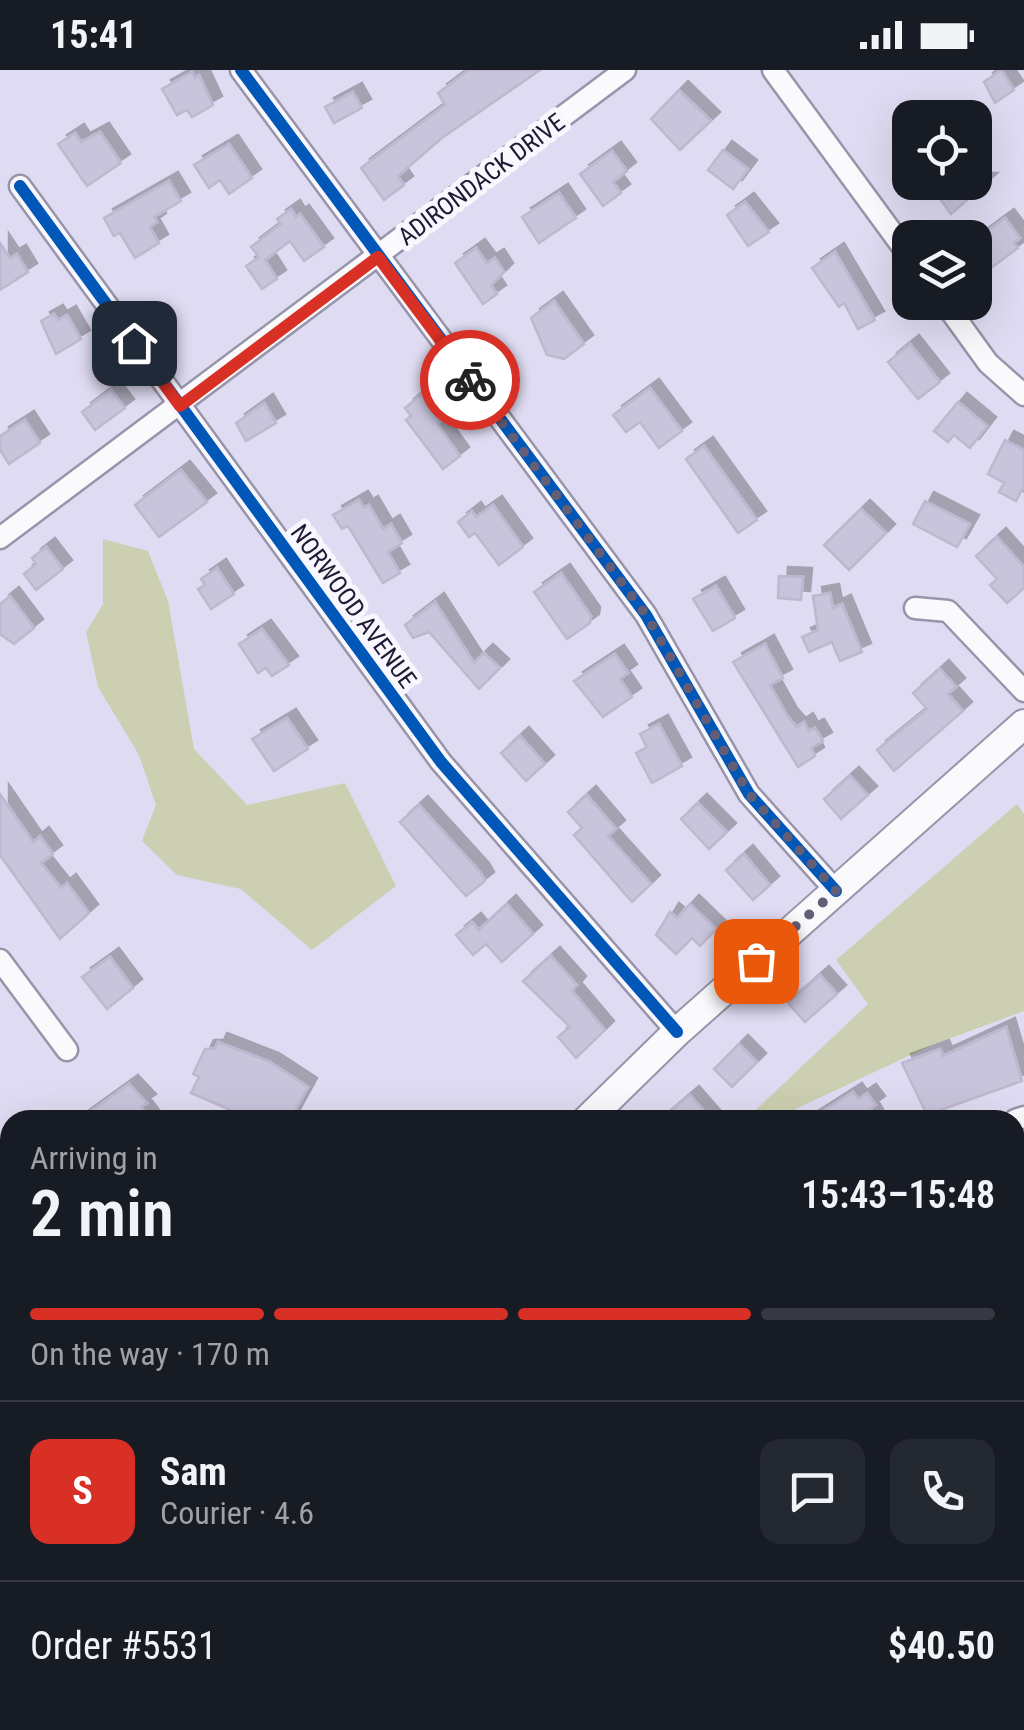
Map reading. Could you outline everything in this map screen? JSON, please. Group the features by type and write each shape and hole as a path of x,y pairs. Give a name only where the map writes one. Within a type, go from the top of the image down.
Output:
{"street":[{"path":"241,70 646,615 749,794 836,891"},
{"path":"773,70 892,232"},
{"name":"ADIRONDACK DRIVE","path":"0,538 378,257 619,71"},
{"name":"NORWOOD AVENUE","path":"20,186 441,762 677,1032"},
{"path":"957,320 988,363 1024,394"},
{"path":"915,608 948,611 1024,691"},
{"path":"598,1110 677,1032 1024,724"},
{"path":"0,960 67,1050"}],"green space":[{"path":"103,539 148,551 168,601 194,749 247,805 345,783 396,886 312,950 241,889 177,875 142,841 156,805 139,755 98,687 86,632 103,604"},
{"path":"1017,804 1024,814 1024,1011 932,1045 793,1110 756,1110 868,1004 836,960"}],"building":[{"path":"469,70 540,70 442,138 398,176 404,185 384,200 361,168 445,105 438,93"},
{"path":"1001,70 1014,90 995,103 984,82"},
{"path":"192,72 195,78 199,75 213,105 192,117 187,110 177,115 162,89"},
{"path":"679,90 711,121 680,150 651,119"},
{"path":"353,92 362,108 334,123 325,107"},
{"path":"100,132 121,163 87,186 58,144 75,133 81,142"},
{"path":"229,144 252,178 229,194 220,180 209,188 194,165"},
{"path":"723,150 748,169 733,189 708,170"},
{"path":"612,151 627,171 613,182 621,193 603,206 580,174"},
{"path":"169,181 181,201 154,217 157,222 150,227 159,243 135,258 120,233 114,236 104,218"},
{"path":"559,193 576,218 539,243 522,217"},
{"path":"941,200 967,200 951,214"},
{"path":"745,202 769,232 748,246 727,215"},
{"path":"291,209 296,217 300,214 324,247 304,261 290,241 265,260 277,279 262,289 246,266 259,257 251,247 281,224 277,219"},
{"path":"1005,218 1020,238 1014,243 1018,248 992,267 992,228"},
{"path":"0,243 10,258 17,254 28,272 0,290"},
{"path":"476,248 487,263 495,258 504,272 491,285 497,294 483,304 455,263"},
{"path":"835,252 875,320 858,329 844,303 839,307 812,268"},
{"path":"554,301 584,344 564,359 547,355 531,318"},
{"path":"54,314 58,320 67,315 81,339 56,354 41,321"},
{"path":"910,344 940,382 918,399 888,362"},
{"path":"432,386 447,407 436,415 440,421 437,424 460,456 443,469 406,420 411,416 405,408"},
{"path":"650,388 682,431 659,448 640,422 626,432 613,415"},
{"path":"111,390 125,408 95,430 82,412"},
{"path":"958,402 987,426 970,448 954,435 948,442 934,431"},
{"path":"264,403 276,423 246,441 236,423"},
{"path":"25,420 40,443 9,464 0,450 0,436"},
{"path":"1005,440 1024,450 1024,486 1016,501 999,492 1004,483 988,474"},
{"path":"704,446 757,520 738,533 686,459"},
{"path":"181,470 207,502 159,537 135,505"},
{"path":"359,500 364,508 369,505 383,529 391,524 402,543 388,552 400,573 383,583 348,526 342,529 333,515"},
{"path":"925,501 970,524 957,547 913,524"},
{"path":"493,505 523,547 499,565 475,533 469,537 458,522 472,511 476,517"},
{"path":"861,509 886,533 849,570 824,545"},
{"path":"997,537 1024,567 1024,588 1007,603 990,585 997,579 976,556"},
{"path":"46,547 63,569 36,590 24,574 36,564 32,558"},
{"path":"217,568 234,594 211,609 198,589 205,585 201,579"},
{"path":"561,573 591,616 590,623 567,639 534,592"},
{"path":"779,576 803,577 801,600 778,598"},
{"path":"716,586 735,618 713,631 693,599"},
{"path":"830,593 833,608 842,604 862,652 840,661 832,642 809,652 802,637 818,630 813,596"},
{"path":"10,596 34,628 14,644 0,634 0,604"},
{"path":"435,602 474,663 484,653 500,668 479,689 429,632 413,638 405,625"},
{"path":"262,629 289,665 272,676 266,668 258,673 239,644"},
{"path":"765,644 783,678 770,685 788,717 797,727 804,722 809,731 815,728 823,741 811,748 815,756 798,767 733,662"},
{"path":"615,654 628,673 620,679 632,697 603,717 574,681"},
{"path":"940,669 956,687 948,694 963,711 894,771 877,750 927,709 913,693"},
{"path":"287,718 308,749 274,771 252,739"},
{"path":"659,724 682,766 652,783 636,753 647,747 640,734"},
{"path":"520,736 545,764 526,781 501,753"},
{"path":"850,776 868,795 841,819 824,799"},
{"path":"0,794 33,842 40,836 53,854 41,863 61,888 67,883 89,913 60,939 0,855"},
{"path":"587,795 616,829 608,836 651,884 632,902 574,835 582,828 568,812"},
{"path":"698,803 727,832 709,849 681,819"},
{"path":"419,805 485,881 466,896 400,822"},
{"path":"744,854 770,885 753,900 726,870"},
{"path":"507,904 533,934 502,962 486,944 473,955 456,935 472,922 479,930"},
{"path":"690,904 716,929 700,946 692,938 676,954 656,935 670,912 677,918"},
{"path":"551,956 577,985 572,991 605,1030 576,1058 558,1037 570,1027 523,981"},
{"path":"110,957 133,988 107,1009 82,977"},
{"path":"820,975 837,994 805,1022 788,1003"},
{"path":"1006,1027 1022,1081 941,1110 925,1110 902,1063 940,1049 943,1056"},
{"path":"218,1042 270,1062 308,1087 295,1110 231,1110 191,1093 199,1077 193,1074 205,1049 215,1049"},
{"path":"739,1044 757,1062 732,1087 714,1069"},
{"path":"129,1084 147,1103 141,1107 143,1110 93,1110"},
{"path":"853,1092 858,1099 867,1093 876,1105 869,1110 825,1110"},
{"path":"690,1095 703,1110 673,1110"}],"cycle path":[{"path":"241,70 646,615 749,794 836,891"},
{"path":"20,186 441,762 677,1032"}],"way so far":[{"path":"470,380 646,615 674,670 749,794 836,891 756,961"}],"route":[{"path":"134,343 180,406 378,257 470,380"}]}
